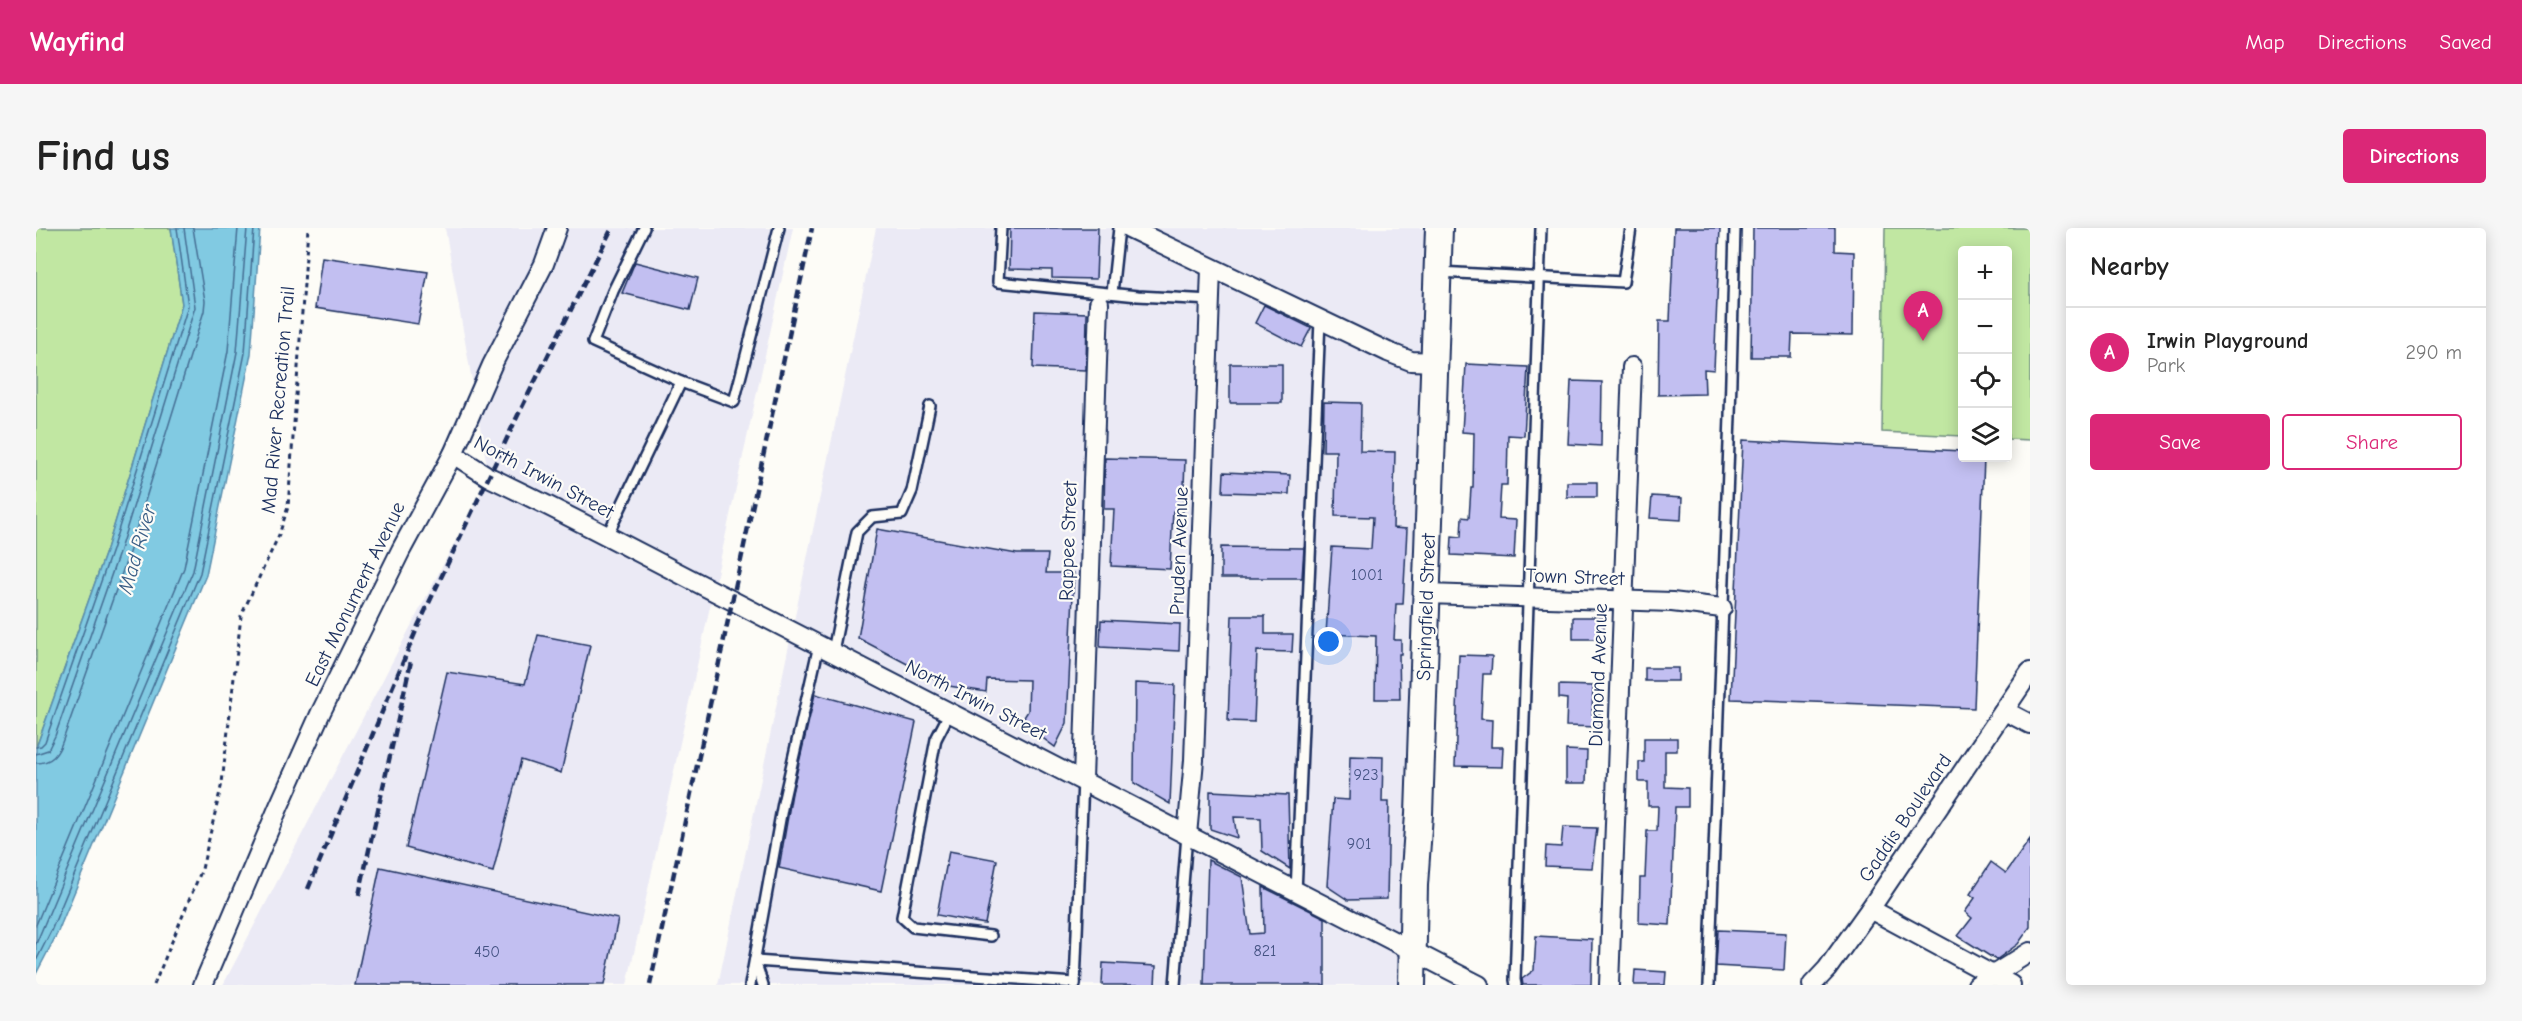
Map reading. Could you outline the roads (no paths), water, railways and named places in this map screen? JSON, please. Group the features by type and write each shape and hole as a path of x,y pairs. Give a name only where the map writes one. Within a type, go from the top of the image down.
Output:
{"main road":[{"name":"Springfield Street","path":"1412,985 1435,362 1437,229"}],"street":[{"name":"East Monument Avenue","path":"203,985 321,712 401,550 453,454 492,365 544,264 557,228"},
{"path":"1129,228 1411,361 1435,362"},
{"name":"Pruden Avenue","path":"1187,835 1194,760 1211,267"},
{"name":"Rappee Street","path":"1083,779 1105,298"},
{"name":"Diamond Avenue","path":"1609,985 1632,367"},
{"name":"North Irwin Street","path":"453,454 489,477 1083,779 1296,893 1382,933 1479,985"},
{"name":"Town Street","path":"1427,594 1672,602 1722,608"},
{"name":"Gaddis Boulevard","path":"1812,985 1827,969 1870,909 2030,672"},
{"path":"2005,711 2030,723"},
{"path":"1870,909 1985,980 2011,985"},
{"path":"1985,980 2030,952"}],"lane":[{"path":"644,228 613,291 593,342 681,382 734,402 779,228"},
{"path":"1001,228 998,282 1105,298 1211,300"},
{"path":"1105,298 1119,228"},
{"path":"1516,985 1541,228"},
{"path":"1437,272 1623,282 1631,228"},
{"path":"1709,985 1730,416 1734,228"},
{"path":"1296,893 1320,320"},
{"path":"607,536 681,382"},
{"path":"750,985 783,803 857,532 872,518 902,514 912,491 930,406"},
{"path":"950,712 936,739 902,917 914,927 991,936"},
{"path":"754,962 1075,984 1083,779"},
{"path":"1175,985 1187,835"},
{"path":"754,962 763,985"}],"water":[{"name":"Mad River","path":"171,228 260,228 251,354 206,575 57,934 36,974 36,748 107,549 182,304"}],"railway":[{"path":"308,889 418,626 519,413 612,228"},
{"path":"650,985 812,228"},
{"path":"359,895 411,661"}],"place":[{"name":"Irwin Playground","path":"1923,341"}]}
